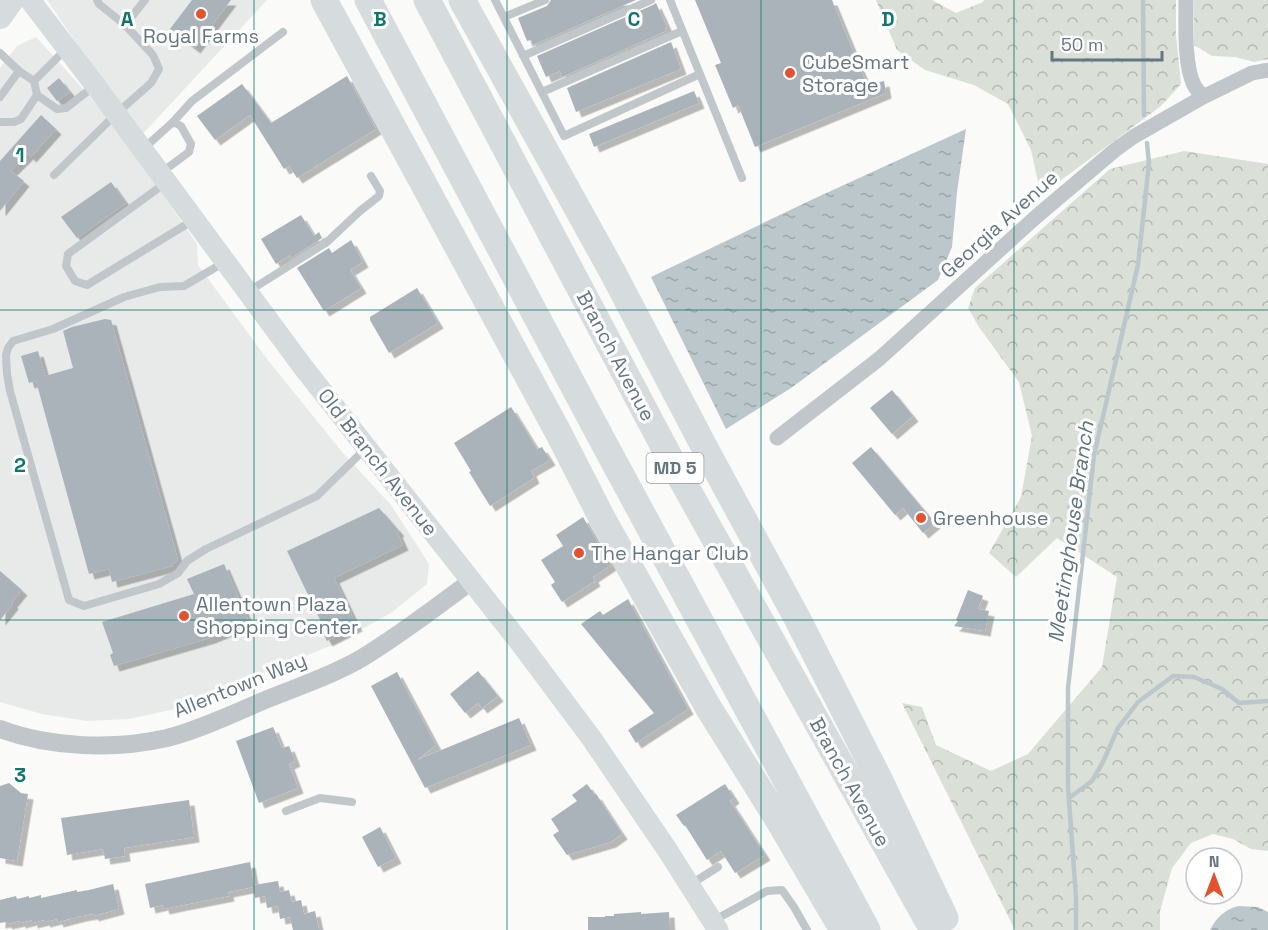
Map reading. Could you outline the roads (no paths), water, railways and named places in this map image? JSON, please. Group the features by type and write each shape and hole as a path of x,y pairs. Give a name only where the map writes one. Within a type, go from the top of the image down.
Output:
{"highway":[{"path":"324,0 558,432 602,518 708,707 843,930"},
{"name":"MD 5","path":"368,0 867,930"},
{"name":"Branch Avenue","path":"427,0 672,462 933,930"},
{"path":"462,0 612,271 802,628 880,781 951,930"}],"main road":[{"path":"0,17 12,0"},
{"name":"Old Branch Avenue","path":"30,0 303,367 592,739 715,925"}],"street":[{"path":"1186,0 1190,75 1203,97"},
{"name":"Georgia Avenue","path":"777,438 879,359 967,282 1037,216 1115,150 1203,97 1252,73 1268,70"},
{"name":"Allentown Way","path":"0,729 25,737 74,744 107,745 167,738 198,728 360,659 395,638 470,582"}],"lane":[{"path":"54,175 150,83 159,69 153,55 97,0"},
{"path":"125,25 145,0"},
{"path":"495,0 564,136 700,74"},
{"path":"504,17 545,0"},
{"path":"523,56 651,0"},
{"path":"670,0 742,178"},
{"path":"542,92 682,31"},
{"path":"142,150 192,101 283,32"},
{"path":"34,81 67,48"},
{"path":"0,52 19,71 34,81 37,95 57,109 66,108 95,85"},
{"path":"0,97 19,71"},
{"path":"0,122 14,122 21,119 37,95"},
{"path":"173,122 181,126 191,144 189,152 163,178 68,254 66,266 75,281 87,285 193,220"},
{"path":"247,292 327,242 379,196 380,191 371,176"},
{"path":"225,262 184,286 160,287 124,297 53,329 13,341 8,348 6,364 10,391 69,600 84,606 159,584 178,573 187,561 206,549 317,496 366,448"},
{"path":"286,811 320,798 352,802"},
{"path":"690,885 718,867"},
{"path":"715,925 767,891 782,890 807,930"}],"water":[{"path":"966,129 952,247 938,280 791,388 726,429 651,277"},
{"path":"1238,906 1258,907 1268,912 1268,930 1210,930 1221,915"}],"waterway":[{"name":"Meetinghouse Branch","path":"1143,0 1144,115"},
{"name":"Meetinghouse Branch","path":"1076,930 1076,897 1068,787 1068,688 1094,455 1138,265 1149,163 1147,143"},
{"path":"1069,798 1092,781 1118,728 1138,702 1173,676 1194,677 1222,689 1239,703 1268,701"}],"place":[{"name":"Royal Farms","path":"201,14"},
{"name":"CubeSmart Storage","path":"790,73"},
{"name":"Greenhouse","path":"921,518"},
{"name":"The Hangar Club","path":"579,553"},
{"name":"Allentown Plaza Shopping Center","path":"184,616"}]}
